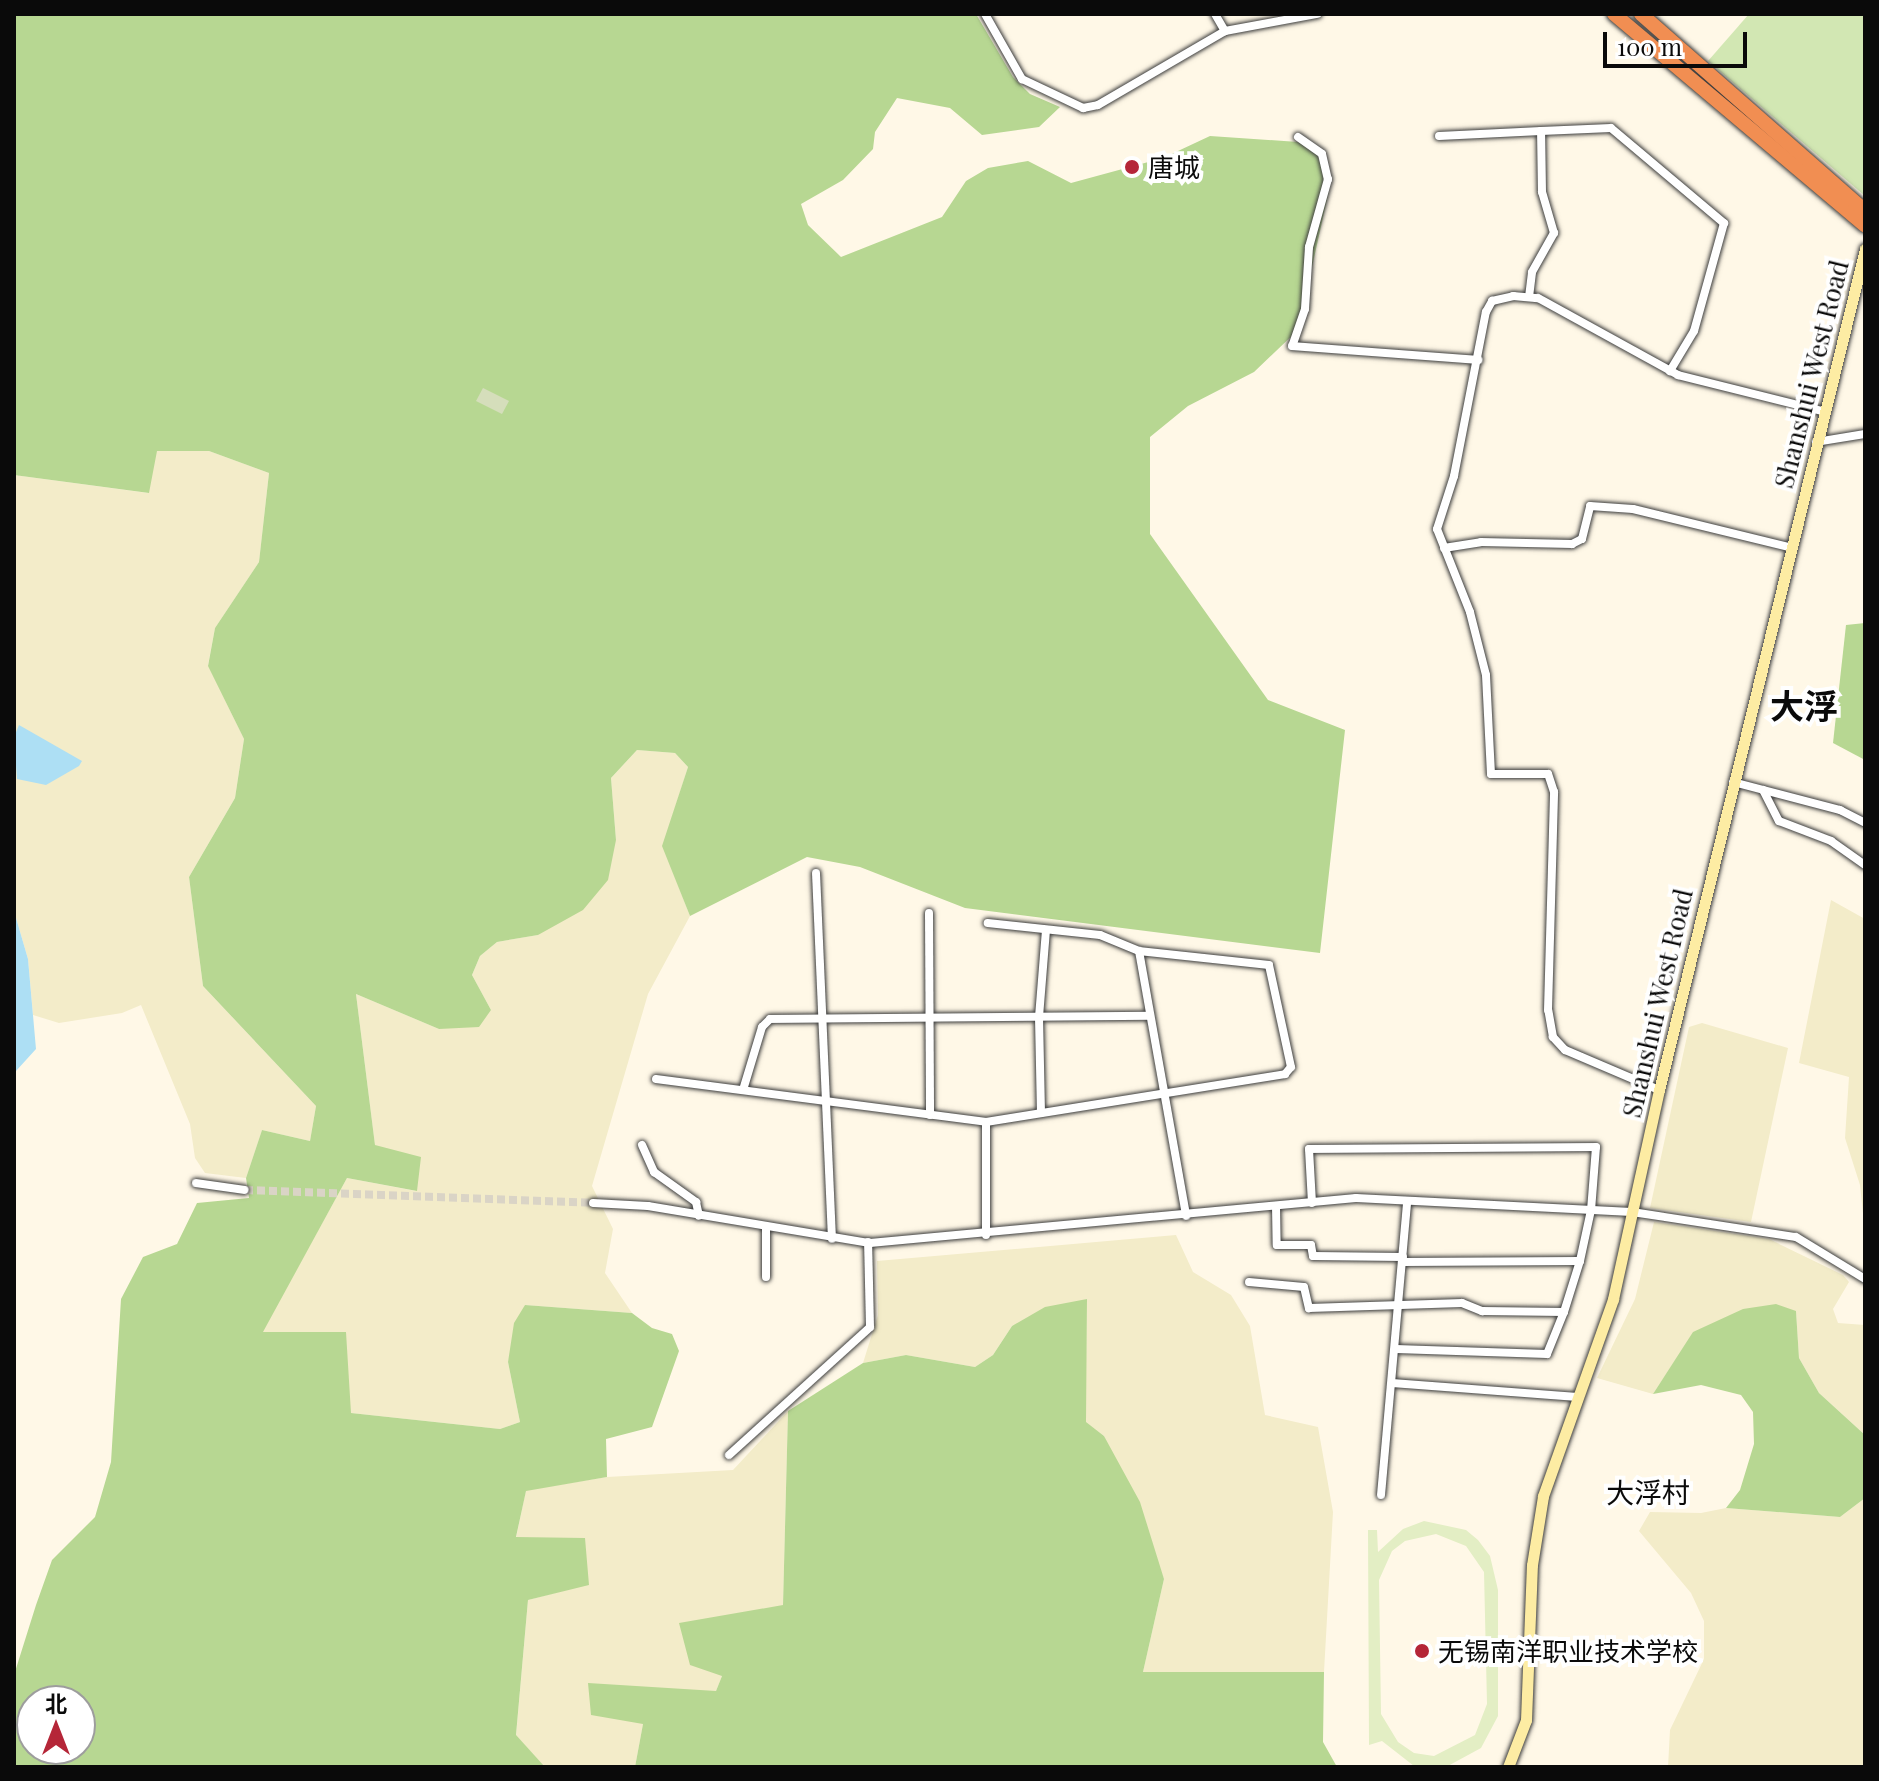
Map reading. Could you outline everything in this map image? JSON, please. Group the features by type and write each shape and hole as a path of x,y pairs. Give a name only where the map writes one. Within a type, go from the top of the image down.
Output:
{"highway":[{"path":"1614,14 1865,225"},
{"path":"1641,14 1865,211"}],"street":[{"path":"985,14 1022,79 1083,108 1098,105 1225,31 1317,14"},
{"path":"1215,14 1225,31"},
{"path":"1439,136 1611,128 1724,223 1694,331 1670,371"},
{"path":"1529,297 1532,272 1554,233 1542,192 1541,131"},
{"path":"1298,137 1322,154 1328,179 1309,247 1305,309 1292,346 1478,360"},
{"name":"Shanshui West Road","path":"1508,1767 1526,1720 1536,1525 1577,1397 1613,1299 1659,1090 1793,548 1822,411 1865,249"},
{"path":"1659,1090 1565,1050 1553,1037 1548,1010 1554,792 1548,774 1491,774 1486,675 1470,612 1437,529 1454,476 1492,301 1529,297 1565,311 1670,371 1822,411"},
{"path":"1815,442 1865,434"},
{"path":"1444,548 1481,542 1572,544 1582,539 1590,506 1633,509 1793,548"},
{"path":"1733,782 1840,810 1865,823"},
{"path":"1763,790 1779,821 1831,841 1865,865"},
{"path":"816,873 832,1239"},
{"path":"929,913 930,1115"},
{"path":"656,1079 986,1122 1285,1074 1291,1067 1269,965 1139,951 1100,935 988,923"},
{"path":"1041,1113 1039,1017 1046,930"},
{"path":"1139,951 1148,1016 1186,1216"},
{"path":"743,1090 762,1027 770,1019 1148,1016"},
{"path":"986,1122 986,1235"},
{"path":"642,1145 654,1172 696,1202 699,1216"},
{"path":"1312,1203 1309,1149 1596,1147 1591,1210 1580,1261 1547,1354 1396,1349"},
{"path":"196,1183 245,1190"},
{"path":"593,1203 868,1242 986,1235 1312,1203 1407,1201 1632,1212 1796,1237 1865,1279"},
{"path":"1381,1495 1407,1201"},
{"path":"1276,1206 1277,1245 1311,1245 1313,1256 1580,1261"},
{"path":"766,1229 766,1277"},
{"path":"729,1455 870,1327 868,1242"},
{"path":"1249,1282 1304,1287 1309,1308 1462,1303 1482,1311 1564,1312"},
{"path":"1392,1383 1577,1397"}],"shaded area":[{"path":"156,451 209,451 269,473 259,562 215,628 208,665 244,739 235,798 189,877 203,986 316,1106 310,1141 262,1130 246,1178 205,1173 195,1158 190,1124 141,1005 122,1013 59,1023 33,1015 28,959 14,911 14,475 148,493"},
{"path":"637,750 675,753 688,767 663,846 690,916 648,994 592,1186 613,1229 605,1273 632,1313 525,1305 508,1362 520,1422 500,1429 351,1413 262,1332 347,1178 416,1191 375,1145 356,994 439,1029 491,1010 472,975 480,956 497,942 538,935 616,840 611,778"},
{"path":"1831,900 1865,919 1865,1233 1860,1185 1845,1138 1849,1077 1799,1063"},
{"path":"1702,1023 1788,1048 1751,1222 1650,1208 1689,1027"},
{"path":"1654,1222 1769,1239 1843,1275 1849,1282 1833,1309 1838,1323 1865,1325 1865,1435 1819,1393 1799,1358 1796,1311 1694,1332 1653,1394 1597,1378 1635,1299"},
{"path":"1176,1235 1193,1272 1231,1295 1250,1326 1265,1415 1318,1427 1333,1512 1324,1672 1143,1672 1164,1579 1104,1436 1085,1422 1087,1299 1012,1326 993,1355 975,1367 906,1355 863,1363 878,1315 877,1261"},
{"path":"788,1411 783,1605 722,1676 716,1691 643,1724 635,1767 545,1767 516,1736 528,1600 589,1584 516,1538 526,1490 607,1477 733,1470"},
{"path":"1865,1498 1865,1767 1668,1767 1670,1730 1704,1659 1704,1621 1691,1593 1639,1531 1650,1512 1701,1513 1726,1508 1840,1517"}],"green space":[{"path":"14,14 976,14 1013,77 1030,94 1060,107 1039,127 982,135 950,108 897,98 875,132 873,149 843,180 801,204 808,225 841,257 942,217 966,181 988,168 1028,161 1071,183 1163,158 1210,136 1312,143 1330,186 1298,330 1254,372 1188,406 1150,437 1150,534 1268,700 1345,730 1320,953 965,908 860,867 807,857 690,916 662,846 688,767 675,753 637,750 611,778 616,840 608,880 583,910 538,935 497,942 480,956 472,975 491,1010 479,1027 439,1029 356,994 375,1145 421,1157 417,1191 347,1178 263,1332 346,1332 351,1413 500,1429 520,1422 508,1362 514,1323 525,1305 632,1313 652,1328 672,1334 679,1351 652,1427 606,1439 607,1477 526,1491 516,1537 585,1538 589,1585 528,1600 516,1735 545,1767 14,1767 14,1675 36,1605 52,1560 95,1517 111,1462 121,1299 143,1257 177,1244 197,1203 249,1198 246,1178 262,1130 310,1141 316,1106 203,986 189,877 235,798 244,739 208,666 215,628 259,562 269,473 209,451 157,451 149,493 14,475"},
{"path":"1749,14 1865,14 1865,196 1708,61"},
{"path":"483,388 509,401 502,414 476,401"},
{"path":"1865,623 1865,760 1833,743 1846,625"},
{"path":"1087,1299 1086,1422 1104,1436 1140,1502 1164,1579 1143,1672 1324,1672 1323,1742 1337,1767 635,1767 643,1724 591,1715 588,1683 716,1691 722,1676 690,1665 679,1623 783,1605 788,1411 863,1363 906,1355 975,1367 993,1355 1012,1326 1045,1307"},
{"path":"1776,1304 1796,1311 1799,1358 1819,1393 1865,1435 1865,1498 1840,1517 1726,1508 1740,1490 1754,1444 1753,1412 1741,1395 1701,1385 1653,1394 1693,1332 1743,1309"},
{"path":"1424,1521 1466,1530 1490,1556 1498,1590 1498,1716 1481,1748 1446,1767 1414,1766 1382,1741 1369,1745 1368,1530 1377,1530 1378,1552 1403,1529","holes":["1436,1534 1466,1546 1484,1572 1487,1704 1475,1735 1434,1756 1414,1753 1398,1742 1381,1714 1379,1580 1392,1551 1405,1541"]}],"water":[{"path":"19,725 82,761 79,766 46,785 17,779 14,737"},
{"path":"14,911 28,959 36,1049 16,1071 14,1119"}],"tunnel":[{"path":"245,1190 593,1203"}],"place":[{"name":"唐城","path":"1132,167"},
{"name":"无锡南洋职业技术学校","path":"1422,1651"}],"district":[{"name":"大浮","path":"1804,706"},
{"name":"大浮村","path":"1648,1492"}]}
